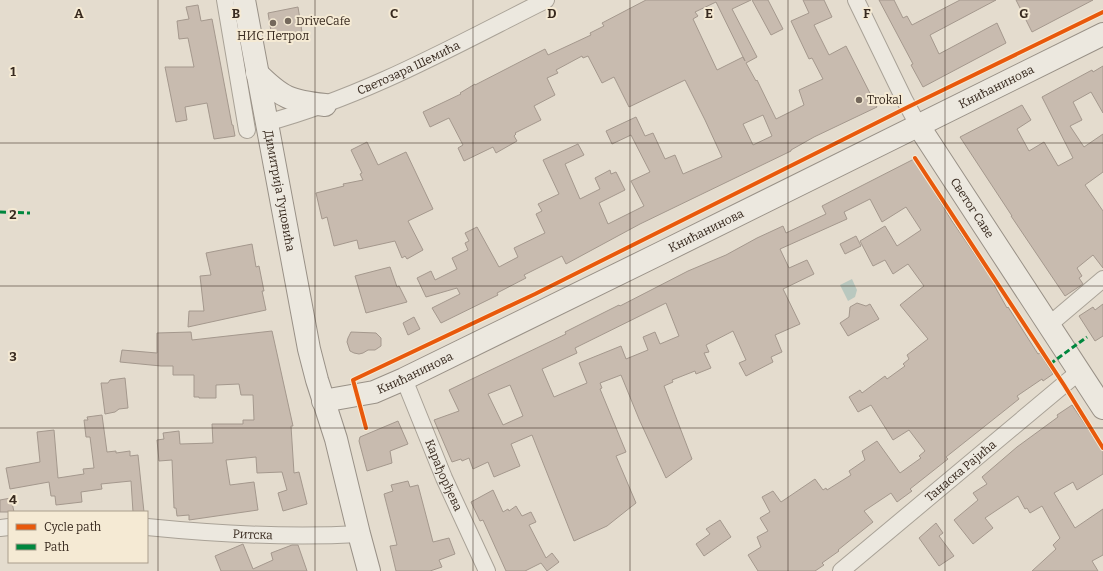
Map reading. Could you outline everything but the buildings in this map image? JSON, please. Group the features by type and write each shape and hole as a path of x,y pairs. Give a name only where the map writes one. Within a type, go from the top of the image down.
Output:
{"main road":[{"name":"Димитрија Туцовића","path":"244,0 257,73 257,127 323,401"},
{"name":"Книћанинова","path":"323,401 374,392 404,378 1103,34"},
{"path":"257,73 279,93 291,99 326,105"},
{"name":"Светог Саве","path":"918,125 1050,324 1103,408"},
{"path":"323,401 336,439 369,571"}],"street":[{"path":"225,0 257,127"},
{"name":"Светозара Шемића","path":"257,127 326,105 361,91 424,62 546,0"},
{"name":"Светог Саве","path":"856,0 918,125"},
{"path":"1050,324 1103,279"},
{"name":"Танаска Рајића","path":"841,571 1080,371"},
{"name":"Карађорђева","path":"404,378 444,478 487,571"},
{"name":"Ритска","path":"148,527 203,533 322,536 359,534"}],"shaded area":[{"path":"852,279 857,290 855,297 848,301 840,285"}],"marked path":[{"path":"0,212 30,213"},
{"path":"1050,364 1087,337"}],"cycle path":[{"path":"366,428 353,380 535,294 908,107 1103,12"},
{"path":"915,158 1064,385 1103,448"}],"place":[{"name":"DriveCafe","path":"288,21"},
{"name":"НИС Петрол","path":"273,23"},
{"name":"Trokal","path":"859,100"}]}
